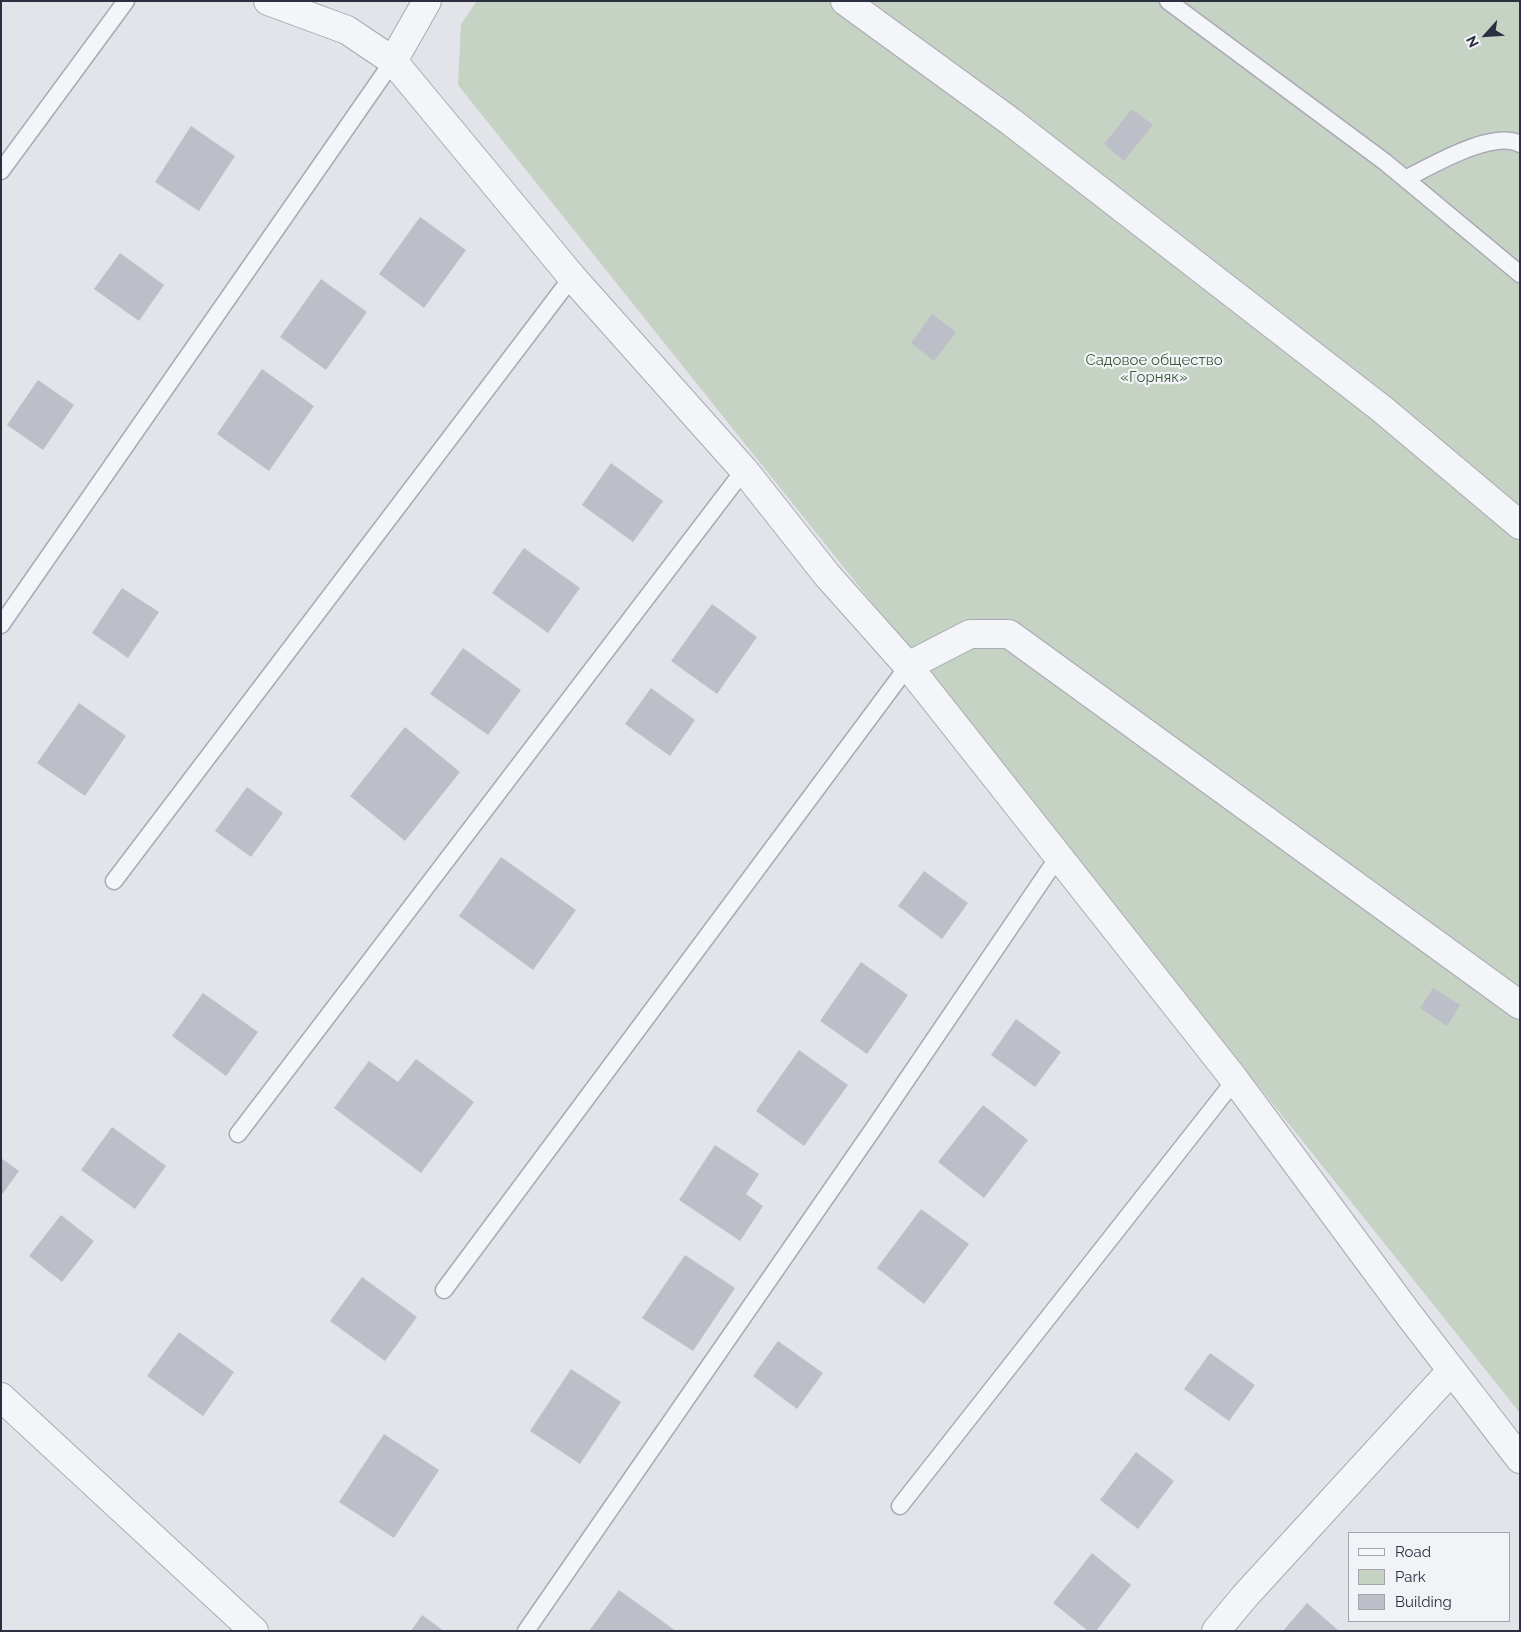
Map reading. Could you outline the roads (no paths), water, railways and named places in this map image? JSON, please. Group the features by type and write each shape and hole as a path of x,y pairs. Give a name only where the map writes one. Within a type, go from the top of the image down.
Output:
{"street":[{"path":"268,1 347,30 393,60 572,278 744,470 827,575 908,666 1235,1080 1451,1371 1520,1459"},
{"path":"393,60 427,1"},
{"path":"846,1 1010,121 1382,409 1520,525"},
{"path":"908,666 970,634 1008,634 1520,1005"},
{"path":"1216,1631 1245,1596 1451,1371"},
{"path":"1,1396 254,1631"}],"lane":[{"path":"1,171 126,1"},
{"path":"1168,1 1405,179 1520,274"},
{"path":"1,626 393,60"},
{"path":"1405,179 1475,145 1512,140 1520,144"},
{"path":"114,881 572,278"},
{"path":"238,1134 744,470"},
{"path":"444,1290 908,666"},
{"path":"526,1631 865,1142 1058,857"},
{"path":"900,1506 1235,1080"}],"park label":[{"name":"Садовое общество «Горняк»","path":"1154,368"}]}
